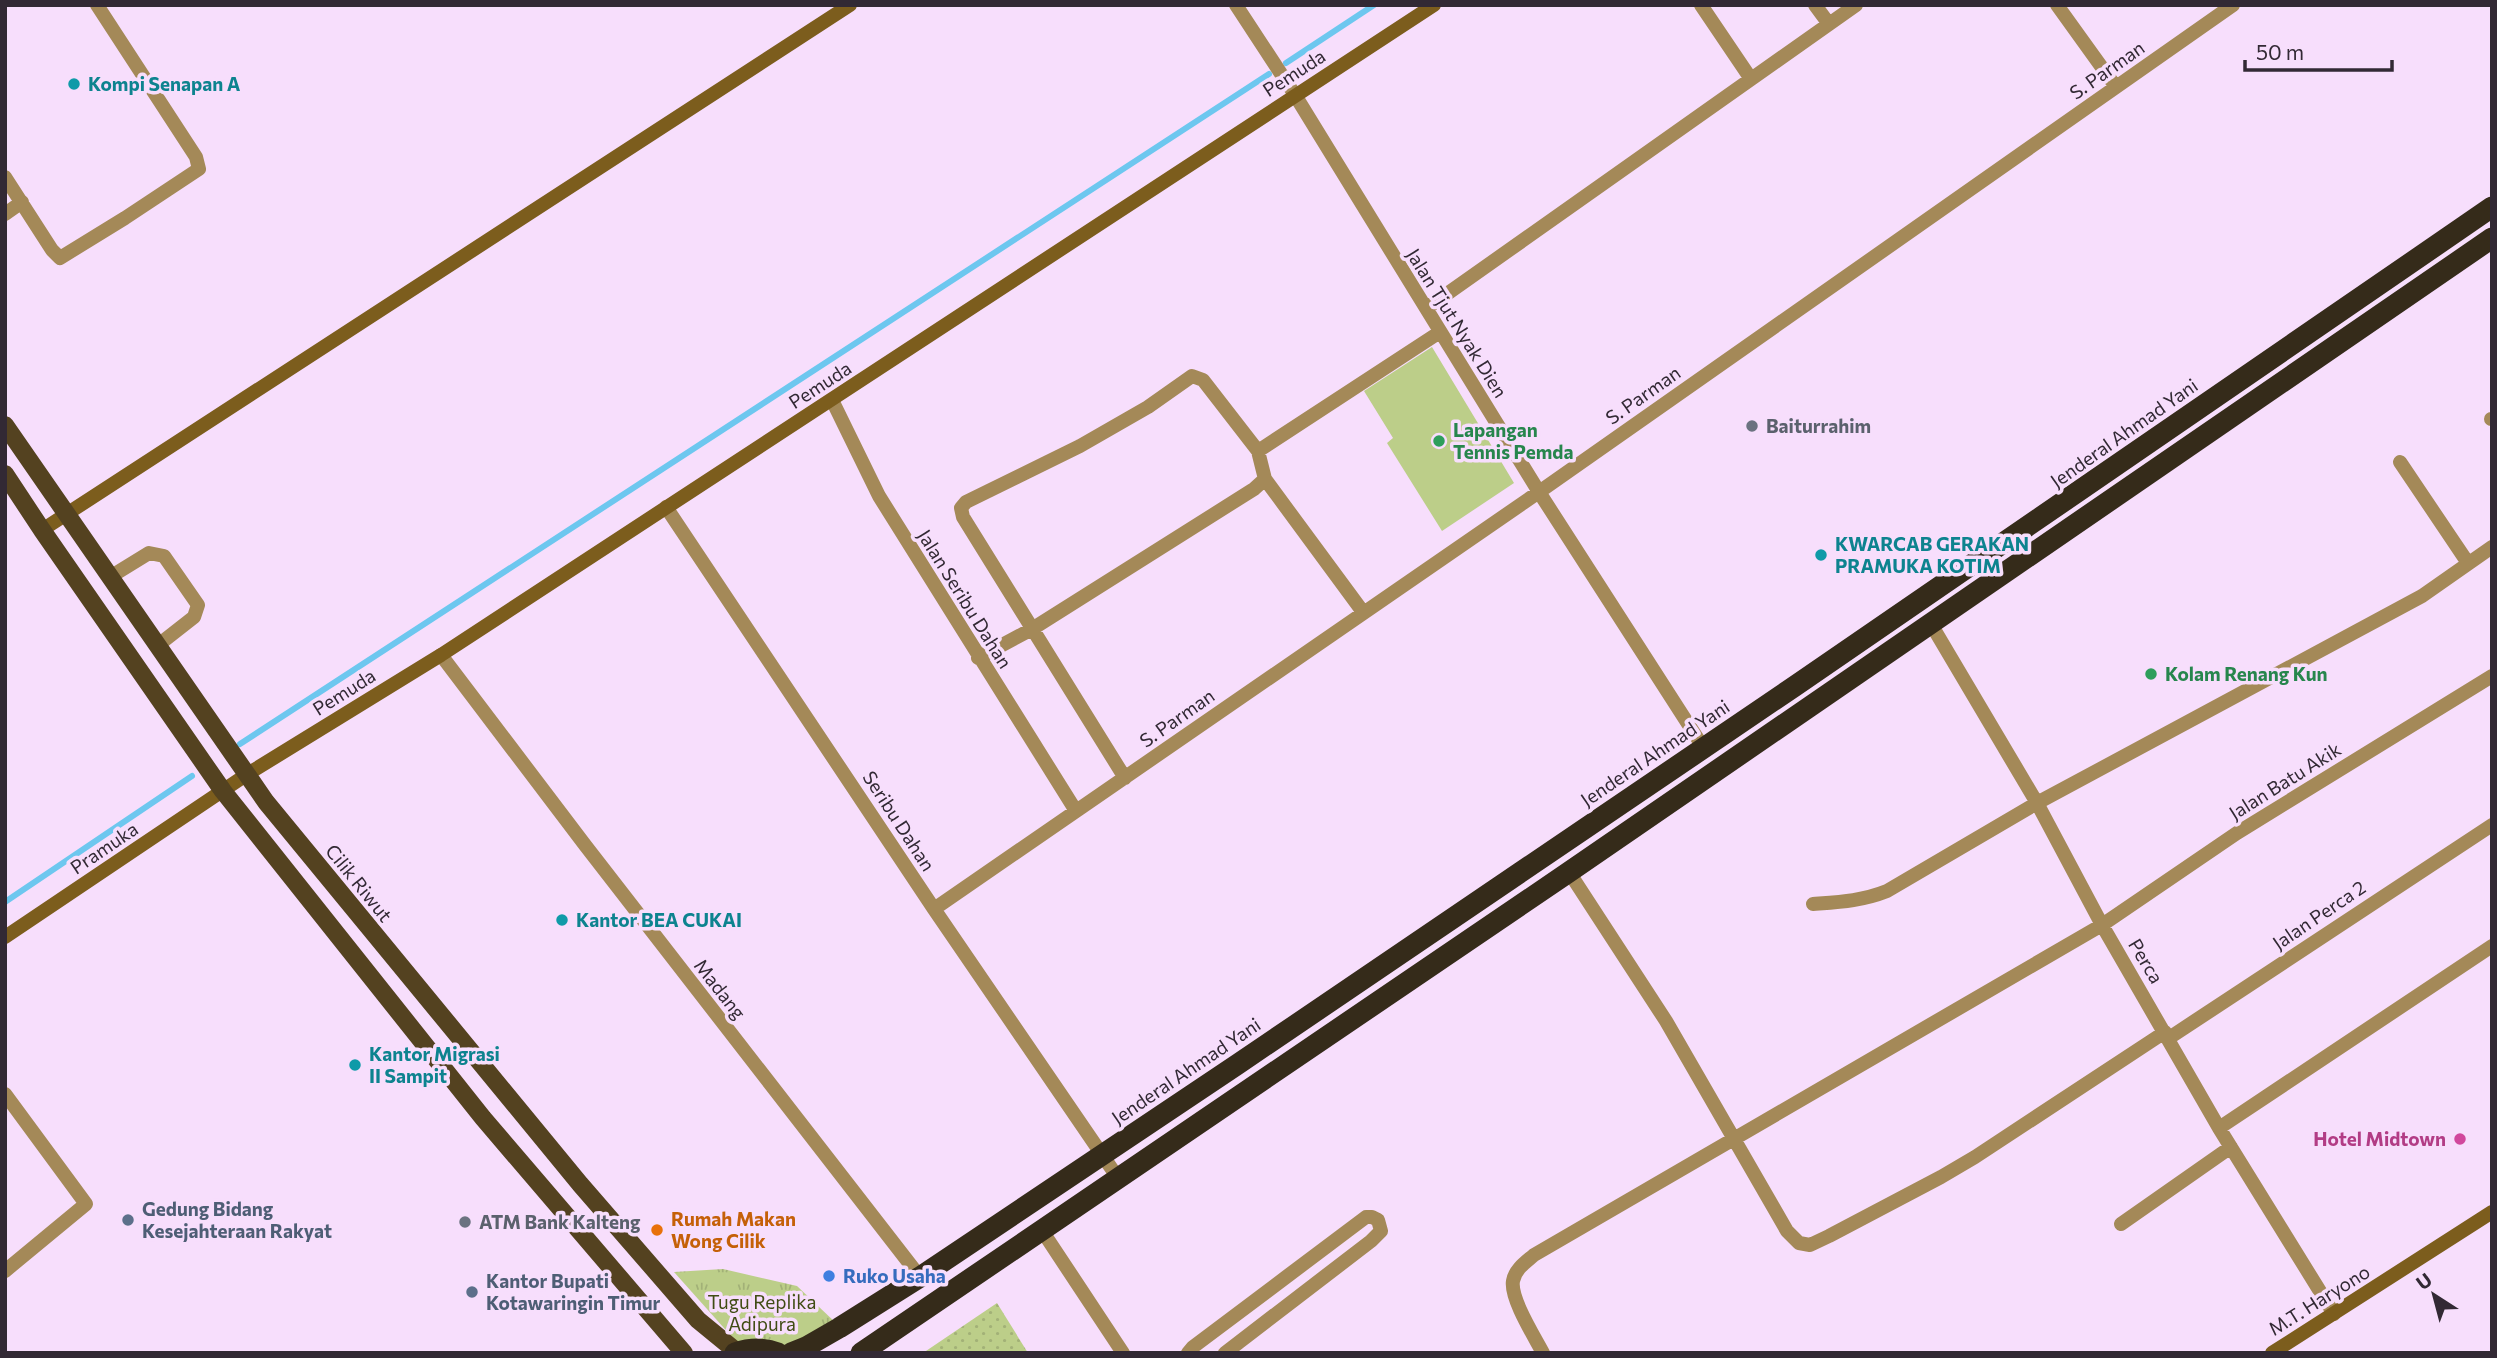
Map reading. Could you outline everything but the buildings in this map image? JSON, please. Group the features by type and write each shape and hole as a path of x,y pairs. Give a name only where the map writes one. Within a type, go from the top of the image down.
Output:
{"highway":[{"name":"Jenderal Ahmad Yani","path":"791,1353 839,1328 920,1277 1101,1156 2492,207"},
{"path":"861,1353 1569,872 2488,241 2470,223"},
{"path":"2108,471 2124,491"},
{"path":"736,1352 761,1348 778,1353"}],"main road":[{"name":"Cilik Riwut","path":"5,425 266,802 580,1184 698,1320 736,1352"},
{"path":"5,474 223,791 483,1118 684,1353"},
{"path":"307,896 328,878"}],"street":[{"path":"5,177 52,250 61,258 199,169 196,157 97,5"},
{"path":"42,530 850,5"},
{"name":"Jalan Tjut Nyak Dien","path":"1236,5 1295,95 1539,492 1703,747"},
{"name":"Pemuda","path":"223,791 442,655 1433,5"},
{"path":"1701,5 1751,79"},
{"path":"1815,5 1829,24"},
{"path":"1427,308 1856,5"},
{"path":"2057,5 2116,87"},
{"name":"S. Parman","path":"934,909 1539,492 2233,5"},
{"path":"5,214 22,202"},
{"path":"1258,451 1440,332"},
{"path":"1125,778 963,517 961,509 966,502 1080,446 1148,407 1192,376 1203,380 1258,451 1265,480 1363,612"},
{"name":"Jalan Seribu Dahan","path":"832,400 879,496 1076,811"},
{"path":"2400,462 2468,563"},
{"path":"978,658 1032,629 1265,480"},
{"name":"Seribu Dahan","path":"666,507 934,909 1118,1178"},
{"path":"1813,904 1869,899 1887,891 2037,803 2422,596 2492,547"},
{"path":"110,577 149,553 157,553 163,556 198,605 194,617 157,646"},
{"name":"Perca","path":"1931,624 2037,803 2102,925 2219,1128 2334,1314"},
{"name":"Madang","path":"442,655 584,845 920,1277"},
{"name":"Jalan Batu Akik","path":"1543,1353 1513,1292 1513,1278 1521,1266 1534,1255 2102,925 2237,833 2492,676"},
{"name":"Pramuka","path":"5,937 223,791"},
{"name":"Jalan Perca 2","path":"1734,1139 1787,1231 1799,1244 1810,1245 1975,1157 2492,825"},
{"path":"1569,872 1665,1021 1734,1139"},
{"path":"2219,1128 2492,946"},
{"path":"5,1094 86,1204 5,1271"},
{"path":"2121,1224 2231,1147"},
{"name":"M.T. Haryono","path":"2272,1353 2492,1212"},
{"path":"1188,1353 1201,1340 1366,1217 1378,1220 1381,1231 1371,1241 1225,1353"},
{"path":"1041,1229 1123,1353"},
{"path":"1201,1340 1211,1353"}],"green space":[{"name":"Lapangan Tennis Pemda","path":"1432,347 1514,483 1442,531 1387,443 1393,438 1364,391"},
{"name":"Tugu Replika Adipura","path":"723,1269 797,1286 837,1324 784,1350 740,1346 674,1272"},
{"path":"997,1303 1028,1353 923,1353"}],"waterway":[{"path":"1286,63 1374,5"},
{"path":"240,744 1269,74"},
{"path":"5,902 192,776"}],"place":[{"name":"Kompi Senapan A","path":"74,84"},
{"name":"Baiturrahim","path":"1752,426"},
{"name":"Lapangan Tennis Pemda","path":"1439,441"},
{"name":"KWARCAB GERAKAN PRAMUKA KOTIM","path":"1821,555"},
{"name":"Kolam Renang Kun","path":"2151,674"},
{"name":"Kantor BEA CUKAI","path":"562,920"},
{"name":"Kantor Migrasi II Sampit","path":"355,1065"},
{"name":"Hotel Midtown","path":"2460,1139"},
{"name":"Gedung Bidang Kesejahteraan Rakyat","path":"128,1220"},
{"name":"ATM Bank Kalteng","path":"465,1222"},
{"name":"Rumah Makan Wong Cilik","path":"657,1230"},
{"name":"Ruko Usaha","path":"829,1276"},
{"name":"Kantor Bupati Kotawaringin Timur","path":"472,1292"}]}
